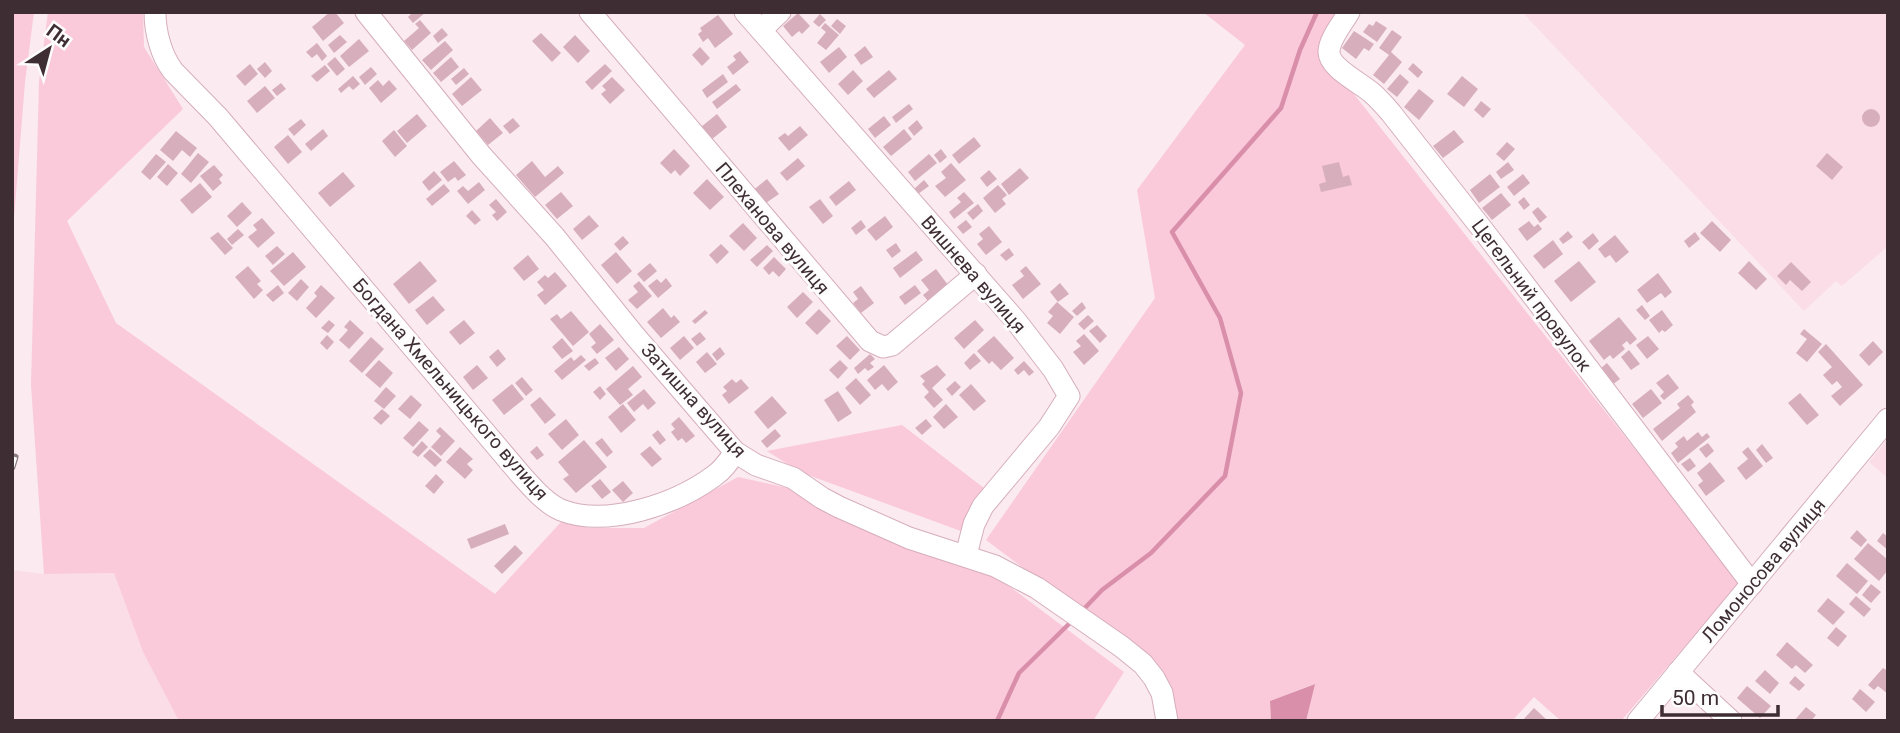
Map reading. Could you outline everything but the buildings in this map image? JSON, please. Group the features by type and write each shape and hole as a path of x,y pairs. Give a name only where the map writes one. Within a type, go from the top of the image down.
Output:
{"street":[{"name":"Богдана Хмельницького вулиця","path":"155,12 157,30 168,65 218,117 541,496 570,513 596,517 636,511 701,484 722,469 736,452"},
{"name":"Затишна вулиця","path":"366,12 481,155 572,257 635,336 736,452 756,465 793,478 839,507 909,537 966,555 1010,573 1037,588 1134,656 1154,678 1162,693 1167,721"},
{"name":"Плеханова вулиця","path":"590,12 870,341 883,347 892,345 976,274"},
{"name":"Вишнева вулиця","path":"745,12 1016,321 1047,361 1069,396 1049,427 982,506 966,555"},
{"path":"761,30 780,12"},
{"name":"Цегельний провулок","path":"1349,12 1329,51 1331,58 1336,65 1375,95 1391,113 1752,584"},
{"name":"Ломоносова вулиця","path":"1638,721 1888,419"},
{"path":"1678,673 1731,721"}],"shaded area":[{"path":"12,12 34,12 25,82 12,243"},
{"path":"48,12 143,12 144,47 183,109 67,221 116,323 495,594 562,521 589,528 644,528 738,477 788,488 978,563 1124,672 1093,721 179,721 143,652 114,573 44,574 31,385 39,82"},
{"path":"1203,12 1341,12 1319,50 1740,582 1621,721 1561,721 1534,697 1512,721 1306,721 1314,684 1270,701 1271,721 1166,721 1156,668 986,540 1155,298 1137,190 1245,45"},
{"path":"1522,12 1888,12 1888,246 1842,286 1836,281 1804,311"},
{"path":"902,425 993,495 969,534 800,472 767,451"},
{"path":"1888,439 1888,478 1869,462"},
{"path":"12,570 44,574 114,573 143,652 179,721 12,721"},
{"path":"1315,684 1306,721 1271,721 1270,701"}],"waterway":[{"path":"1082,611 1102,590 1151,553 1225,476 1241,393 1220,318 1172,232 1281,108 1300,50 1317,12"},
{"path":"997,721 1019,673 1073,620"}],"railway":[{"path":"12,467 15,457"}]}
